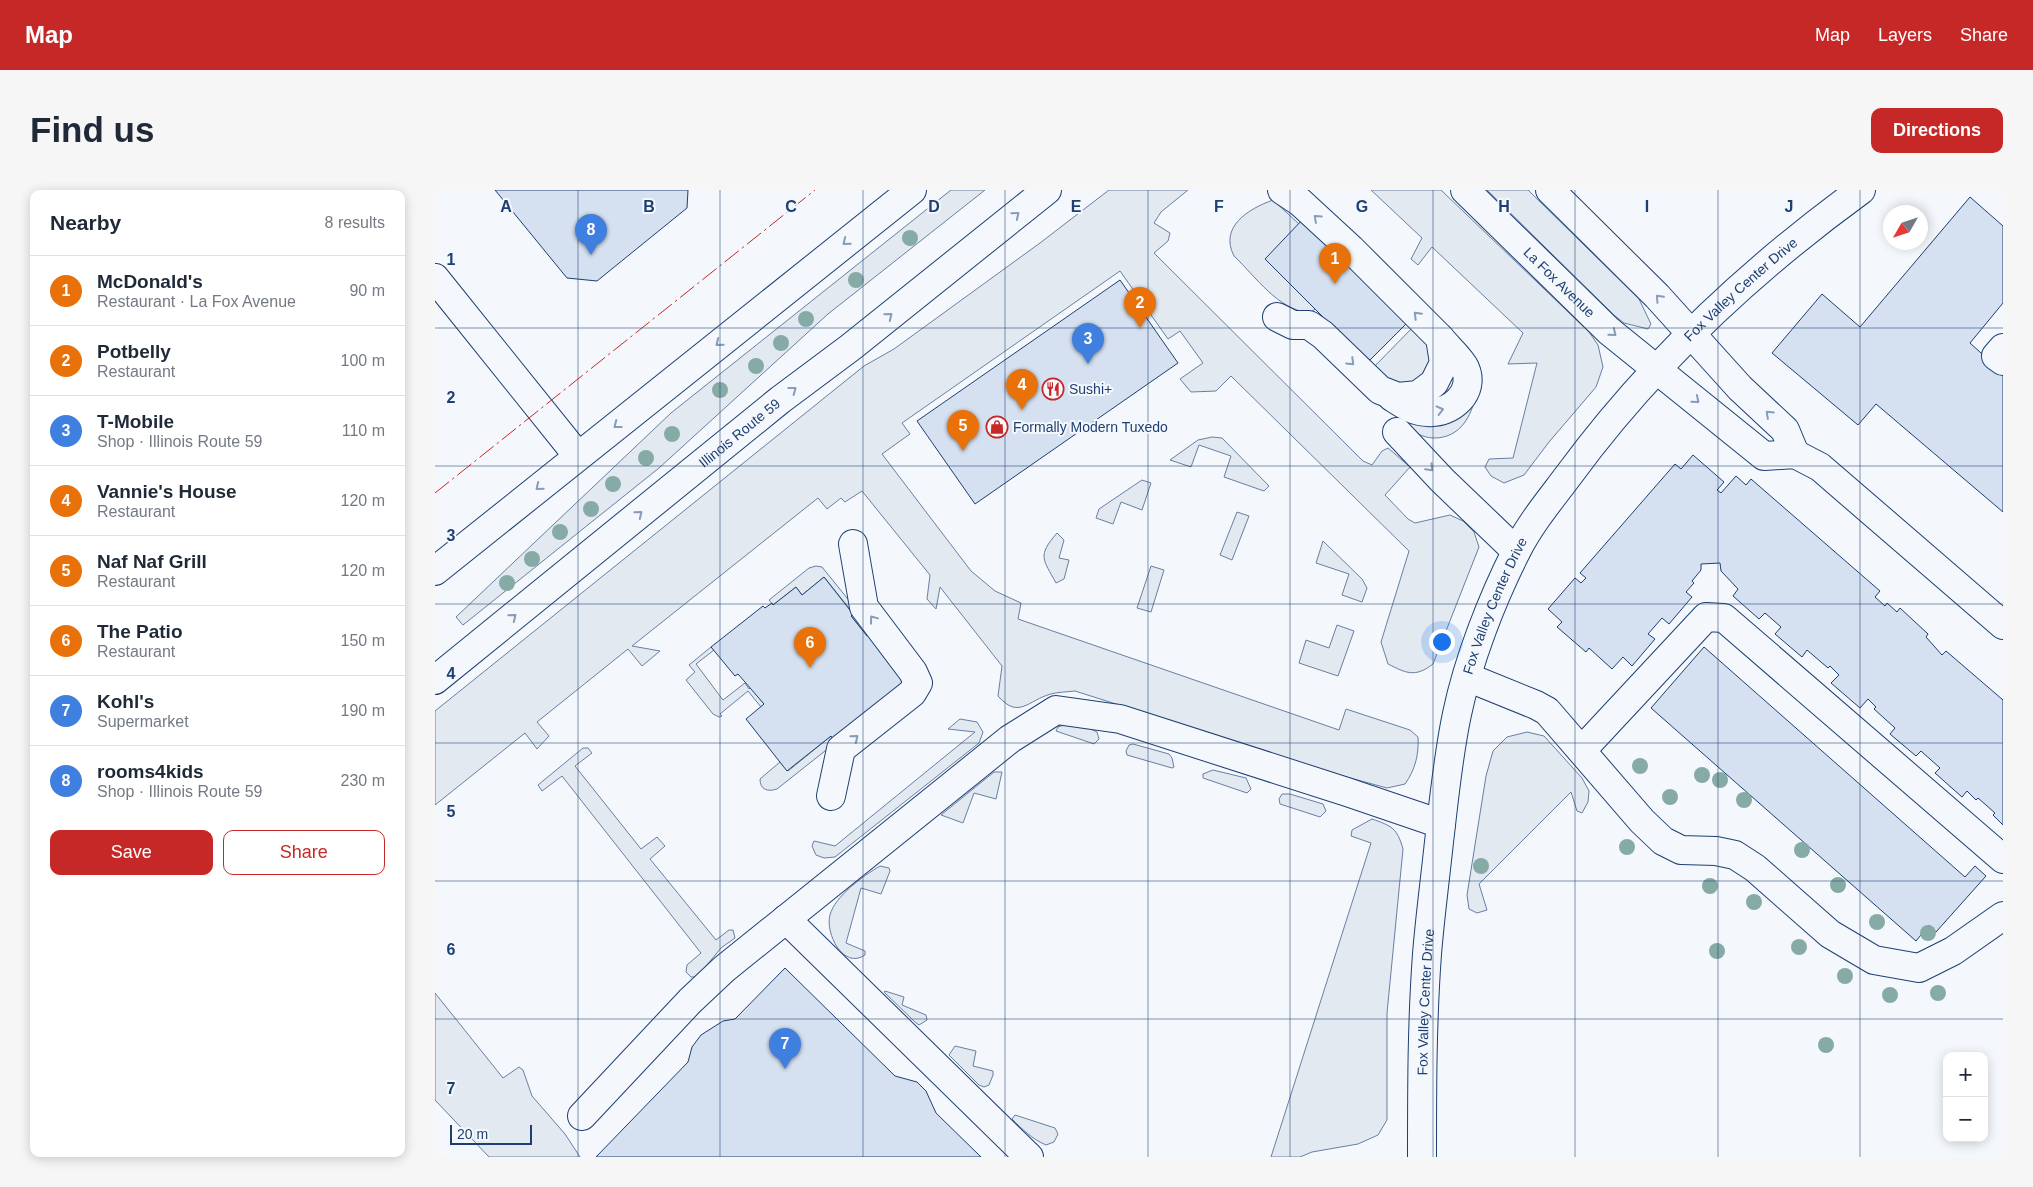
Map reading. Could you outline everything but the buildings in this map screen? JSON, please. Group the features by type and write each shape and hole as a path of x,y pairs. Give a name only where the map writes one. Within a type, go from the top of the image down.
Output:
{"street":[{"path":"435,571 912,190"},
{"name":"Illinois Route 59","path":"435,680 780,400 851,347 1047,190"},
{"path":"1277,317 1293,325 1309,325 1323,335 1380,390 1398,397 1418,394 1434,383 1444,362 1440,338 1351,249 1300,202 1282,190"},
{"name":"La Fox Avenue","path":"1465,190 1609,331 1659,368 1764,456 1795,454"},
{"path":"1550,190 1657,296 1740,388 1785,430 1795,454 1820,467 1845,487 2003,625"},
{"name":"Fox Valley Center Drive","path":"1423,1157 1422,1059 1427,955 1441,824 1457,714 1485,622 1516,551 1529,528 1586,451 1659,368 1732,296 1790,245 1861,190"},
{"path":"435,278 577,456"},
{"path":"2003,348 1996,356 2003,361"},
{"path":"1397,432 1441,480 1516,551"},
{"path":"831,796 841,749 912,693 918,683 913,672 863,607 853,544"},
{"path":"1582,750 1706,617 1724,618 2003,859"},
{"path":"1467,677 1536,704 1547,711 1643,821 1663,841 1681,850 1716,851 1735,855 1755,868 1831,934 1874,960 1919,968 1953,951 2003,916"},
{"path":"582,1116 724,969 1010,740 1056,710 1120,719 1441,824"},
{"path":"787,919 1029,1157"}],"shaded area":[{"path":"951,190 985,190 828,314 659,468 463,625 456,617 671,413"},
{"path":"1109,190 1188,190 1161,212 1154,223 1170,233 1168,241 1154,253 1363,461 1372,465 1382,451 1388,448 1410,467 1385,495 1408,519 1415,523 1450,515 1463,521 1474,532 1479,547 1433,664 1416,673 1400,670 1388,664 1381,642 1409,551 1231,376 1216,391 1191,392 1180,379 1203,363 1180,331 1168,339 1120,271 902,423 910,434 882,454 971,571 995,591 1021,603 1018,619 1339,730 1346,709 1410,730 1418,737 1418,750 1414,768 1405,784 1387,788 1343,776 1075,691 1051,694 1024,706 1012,707 998,696 1002,666 940,587 936,609 927,599 930,575 862,491 845,502 841,498 827,509 818,498 632,646 660,651 642,666 628,649 537,722 549,736 537,749 525,733 435,805 435,711 864,366 894,349 1040,243"},
{"path":"1371,190 1441,190 1589,332 1598,345 1603,367 1596,387 1549,442 1524,475 1504,483 1491,476 1485,467 1489,459 1513,458 1537,363 1508,364 1523,333 1432,247 1418,265 1411,259 1422,238"},
{"path":"1487,190 1528,190 1639,299 1651,324 1648,329 1624,323 1615,316"},
{"path":"1273,200 1299,224 1315,309 1310,313 1298,311 1288,306 1268,291 1234,256 1230,246 1230,236 1233,228 1239,221 1254,208"},
{"path":"1415,325 1436,351 1426,374 1409,390 1370,371"},
{"path":"1477,389 1473,406 1465,422 1451,434 1443,437 1425,437 1417,434 1404,421 1405,416"},
{"path":"1212,437 1222,438 1269,486 1264,491 1224,477 1231,456 1199,445 1191,467 1170,460 1198,440"},
{"path":"1142,480 1151,483 1142,510 1121,502 1113,524 1096,518 1099,509"},
{"path":"1237,512 1249,516 1232,560 1220,555"},
{"path":"1057,533 1064,540 1059,558 1069,560 1064,579 1056,583 1045,563 1044,553"},
{"path":"1323,541 1362,579 1367,588 1362,602 1342,595 1349,574 1316,563"},
{"path":"1151,566 1164,570 1151,612 1137,608"},
{"path":"822,567 864,619 857,624 851,616 853,613 824,577 802,595 796,587 773,605 769,600 809,568"},
{"path":"1337,625 1354,631 1338,676 1299,663 1306,640 1329,648"},
{"path":"711,647 714,650 696,664 723,700 745,683 749,689 751,687 764,704 761,707 748,691 720,714 722,716 719,717 713,714 686,680 695,672 689,665"},
{"path":"892,657 907,686 777,789 768,790 761,786 760,779 780,762 788,771 831,736 833,738 887,661"},
{"path":"960,719 977,722 983,732 979,743 835,857 824,858 816,855 812,846 814,841 835,846 975,732 948,729"},
{"path":"1064,725 1084,726 1097,732 1099,739 1094,744 1056,731 1058,727"},
{"path":"1527,732 1544,736 1582,778 1589,791 1588,802 1582,813 1577,811 1571,792 1479,884 1487,910 1477,913 1469,909 1467,895 1486,776 1493,751 1507,737"},
{"path":"1133,744 1169,754 1174,767 1127,755 1126,751 1129,745"},
{"path":"583,748 588,748 592,753 575,766 641,849 657,837 665,846 650,859 716,940 729,930 733,930 735,938 721,948 697,977 691,977 686,972 687,965 701,953 562,776 542,791 538,785"},
{"path":"1213,770 1246,778 1251,789 1247,793 1203,778 1203,774"},
{"path":"994,772 1002,772 996,799 974,793 963,823 941,815"},
{"path":"1282,794 1290,794 1323,804 1326,811 1320,817 1280,804 1279,799"},
{"path":"1372,819 1393,829 1403,849 1387,1013 1387,1120 1378,1135 1358,1144 1312,1152 1300,1157 1271,1157 1371,843 1351,836 1352,830"},
{"path":"880,866 889,868 890,871 881,894 861,888 846,943 865,951 865,955 850,958 843,954 833,940 829,923 830,915 844,894 858,881"},
{"path":"885,991 904,997 902,1005 926,1015 927,1020 919,1025"},
{"path":"435,993 503,1078 519,1067 523,1070 532,1096 565,1134 580,1157 489,1157 435,1100"},
{"path":"955,1046 976,1051 973,1066 993,1071 989,1085 984,1087 979,1085 949,1055"},
{"path":"1015,1115 1055,1128 1058,1134 1054,1142 1046,1145 1032,1137 1012,1119"}],"power":[{"path":"435,493 815,190"}],"place":[{"name":"rooms4kids","path":"591,255"},
{"name":"McDonald's","path":"1335,284"},
{"name":"Potbelly","path":"1140,328"},
{"name":"T-Mobile","path":"1088,364"},
{"name":"Sushi+","path":"1053,389"},
{"name":"Vannie's House","path":"1022,410"},
{"name":"Formally Modern Tuxedo","path":"997,427"},
{"name":"Naf Naf Grill","path":"963,451"},
{"name":"The Patio","path":"810,668"},
{"name":"Kohl's","path":"785,1069"}]}
